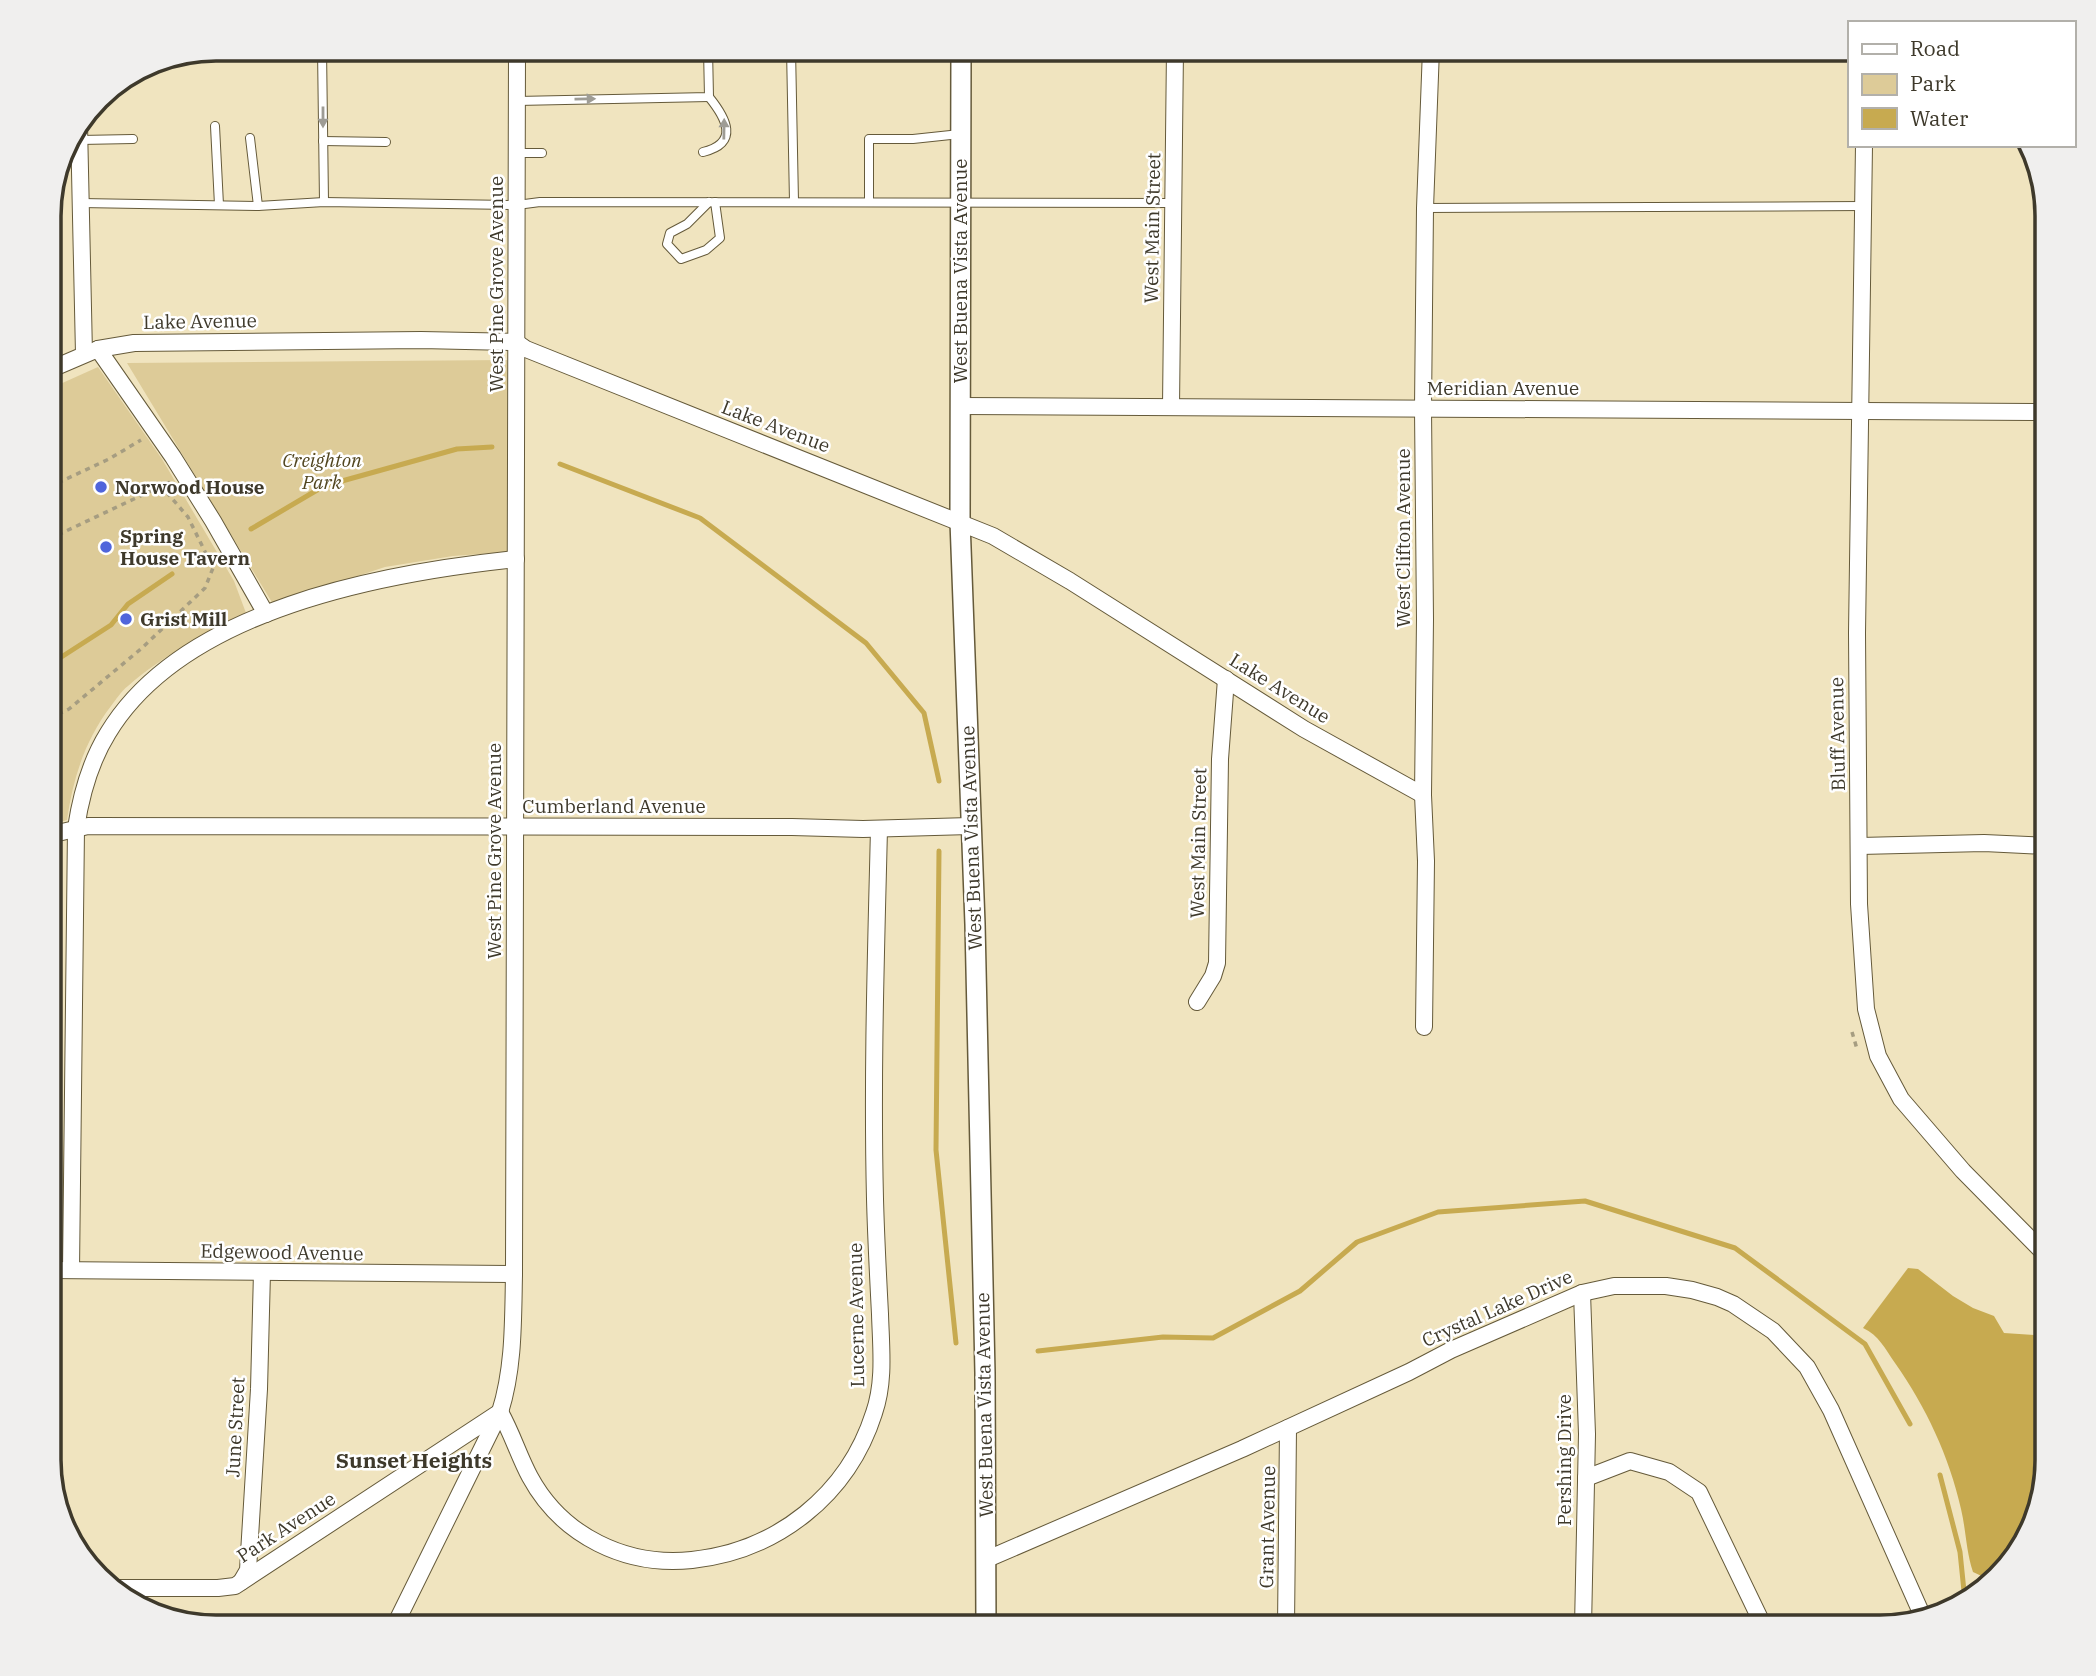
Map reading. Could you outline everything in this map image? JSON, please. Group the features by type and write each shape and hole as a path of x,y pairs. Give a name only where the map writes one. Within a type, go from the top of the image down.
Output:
{"street":[{"name":"West Main Street","path":"1171,407 1175,61"},
{"name":"West Clifton Avenue","path":"1424,1027 1426,861 1423,794 1423,409 1425,208 1431,61"},
{"name":"West Pine Grove Avenue","path":"400,1615 500,1412 507,1391 511,1353 514,1274 517,62"},
{"name":"West Buena Vista Avenue","path":"961,62 960,521 975,924 984,1346 986,1615"},
{"path":"79,144 91,352 155,431 184,474 266,614"},
{"name":"Bluff Avenue","path":"1864,147 1857,633 1860,917 1866,1009 1871,1033 1888,1078 1915,1119 2035,1244"},
{"name":"Lake Avenue","path":"62,364 91,352 134,343 421,340 516,342 526,349 690,416 993,536 1070,581 1304,729 1423,794"},
{"name":"Meridian Avenue","path":"959,406 2035,412"},
{"path":"71,1270 76,828 86,779 107,734 137,694 157,675 194,649 266,614 377,579 421,570 516,559"},
{"name":"West Main Street","path":"1196,1002 1213,976 1217,963 1220,759 1226,679"},
{"name":"Cumberland Avenue","path":"62,832 89,826 879,829 970,826"},
{"name":"Lucerne Avenue","path":"500,1412 529,1476 552,1509 582,1535 617,1552 640,1558 685,1561 709,1559 760,1543 799,1520 817,1505 846,1471 869,1429 880,1390 882,1369 874,1143 879,829"},
{"path":"1860,846 1984,843 2035,846"},
{"name":"Edgewood Avenue","path":"62,1270 514,1274"},
{"name":"June Street","path":"241,1582 248,1570 259,1389 262,1272"},
{"name":"Crystal Lake Drive","path":"985,1560 1288,1428 1451,1350 1582,1293 1614,1286 1640,1285 1692,1290 1732,1304 1773,1331 1807,1367 1831,1410 1920,1609"},
{"name":"Pershing Drive","path":"1582,1293 1587,1434 1583,1615"},
{"name":"Park Avenue","path":"129,1588 235,1586 500,1412"},
{"name":"Grant Avenue","path":"1286,1615 1288,1428"},
{"path":"1586,1478 1630,1461 1669,1472 1699,1492 1758,1615"}],"lane":[{"path":"322,62 324,202"},
{"path":"703,152 715,149 723,143 727,132 724,116 709,97 708,62"},
{"path":"791,62 794,202"},
{"path":"517,101 709,97"},
{"path":"215,126 219,205"},
{"path":"85,134 133,139"},
{"path":"869,202 869,139 913,139 960,134"},
{"path":"250,138 258,206"},
{"path":"323,141 386,142"},
{"path":"517,153 542,153"},
{"path":"81,203 258,206 324,202 517,205 540,202 1174,202"},
{"path":"712,202 720,238 706,250 681,259 667,244 670,233 687,224 712,202"},
{"path":"1425,208 1864,206"}],"path":[{"path":"62,481 110,459 155,431"},
{"path":"62,533 162,487 184,474"},
{"path":"140,488 162,487"},
{"path":"62,712 142,648 205,588 213,568 188,517 162,487"},
{"path":"1852,1030 1858,1052"}],"green space":[{"name":"Creighton Park","path":"507,360 508,552 453,556 385,567 273,604 127,363"},
{"path":"98,367 162,459 234,581 246,613 170,655 123,690 87,746 77,774 67,820 62,821 62,383"}],"water":[{"path":"1908,1268 1918,1269 1953,1296 1994,1316 2004,1333 2035,1335 2035,1459 2032,1490 2023,1519 2009,1546 1982,1576 1973,1572 1956,1489 1943,1451 1926,1415 1881,1343 1863,1328"}],"waterway":[{"path":"251,529 324,486 457,449 492,447"},
{"path":"560,464 700,518 866,643 924,713 939,781"},
{"path":"62,657 111,625 128,604 172,574"},
{"path":"939,851 936,1150 956,1343"},
{"path":"1038,1351 1163,1337 1213,1338 1300,1291 1357,1242 1438,1212 1585,1201 1735,1248 1865,1344 1910,1424"},
{"path":"1940,1475 1960,1552 1964,1590"}],"place":[{"name":"Norwood House","path":"101,487"},
{"name":"Spring House Tavern","path":"106,547"},
{"name":"Grist Mill","path":"126,619"}],"district":[{"name":"Sunset Heights","path":"414,1460"}]}
